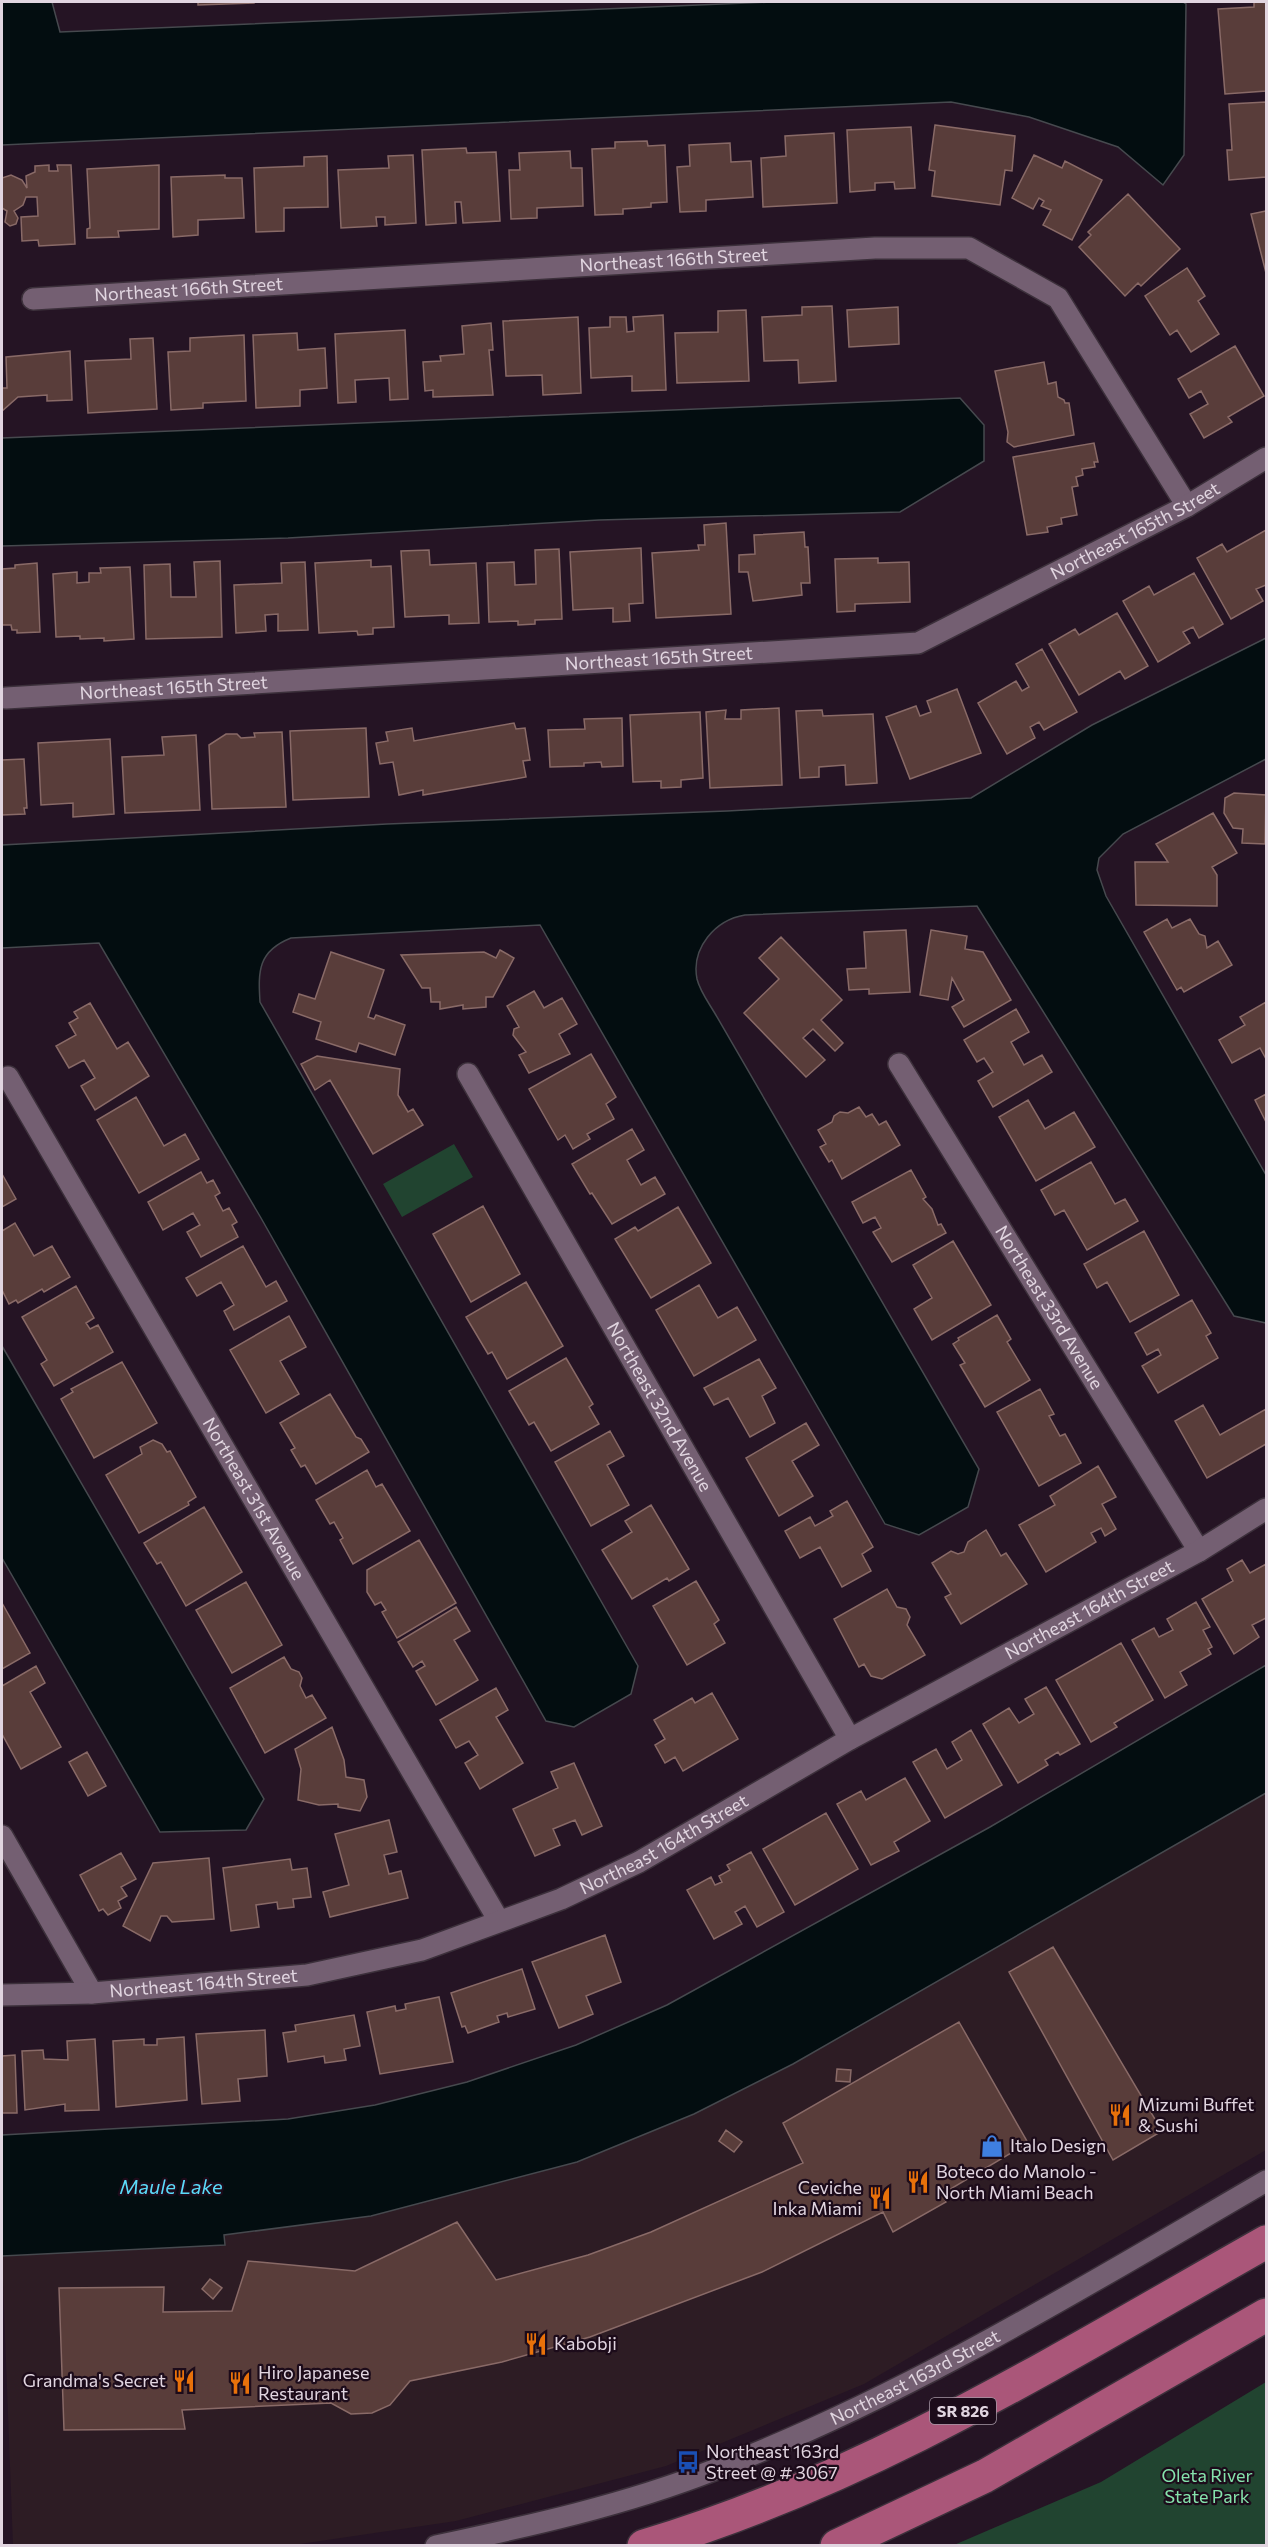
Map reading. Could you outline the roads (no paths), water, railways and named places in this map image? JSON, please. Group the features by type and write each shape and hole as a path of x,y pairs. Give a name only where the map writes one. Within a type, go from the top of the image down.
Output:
{"main road":[{"name":"SR 826","path":"644,2546 694,2531 828,2479 993,2396 1266,2242"},
{"path":"837,2546 985,2476 1266,2314"}],"street":[{"name":"Northeast 166th Street","path":"33,299 876,248 969,248 1058,298 1187,506"},
{"name":"Northeast 165th Street","path":"6,698 918,643 1187,506 1266,458"},
{"name":"Northeast 33rd Avenue","path":"899,1064 1199,1551"},
{"name":"Northeast 32nd Avenue","path":"468,1074 850,1739"},
{"name":"Northeast 31st Avenue","path":"8,1077 499,1921"},
{"name":"Northeast 164th Street","path":"2,1995 92,1993 307,1976 422,1950 561,1899 639,1862 850,1739 1199,1551 1266,1509"},
{"path":"2,1836 92,1993"},
{"name":"Northeast 163rd Street","path":"436,2546 514,2529 609,2504 713,2470 855,2409 1025,2321 1266,2181"}],"water":[{"path":"2,2 52,2 60,32 771,2 1183,2 1186,4 1184,155 1163,185 1118,147 1029,117 951,102 2,145"},
{"path":"960,398 984,425 984,461 900,512 599,520 288,538 2,546 2,438"},
{"path":"1266,638 1266,759 1123,834 1099,858 1097,870 1106,896 1266,1175 1266,1323 1234,1316 977,906 745,915 734,918 715,929 702,946 696,968 698,984 703,994 979,1469 968,1507 919,1535 885,1524 540,925 291,938 280,943 266,956 260,972 260,1002 638,1666 631,1694 574,1727 546,1721 261,1218 99,943 2,948 2,845 387,824 727,811 971,798 1092,725"},
{"path":"2,1346 264,1799 246,1830 160,1832 2,1558"},
{"name":"Maule Lake","path":"1266,1665 1266,1793 793,2064 694,2114 577,2162 371,2216 224,2235 225,2245 2,2256 2,2135 288,2119 375,2105 467,2082 576,2045 667,2005 990,1827"}],"place":[{"name":"Mizumi Buffet & Sushi","path":"1120,2115"},
{"name":"Italo Design","path":"992,2146"},
{"name":"Boteco do Manolo - North Miami Beach","path":"918,2182"},
{"name":"Ceviche Inka Miami","path":"880,2198"},
{"name":"Kabobji","path":"536,2344"},
{"name":"Grandma's Secret","path":"184,2381"},
{"name":"Hiro Japanese Restaurant","path":"240,2383"},
{"name":"Northeast 163rd Street @ # 3067","path":"688,2462"}],"park label":[{"name":"Oleta River State Park","path":"1207,2486"}]}
